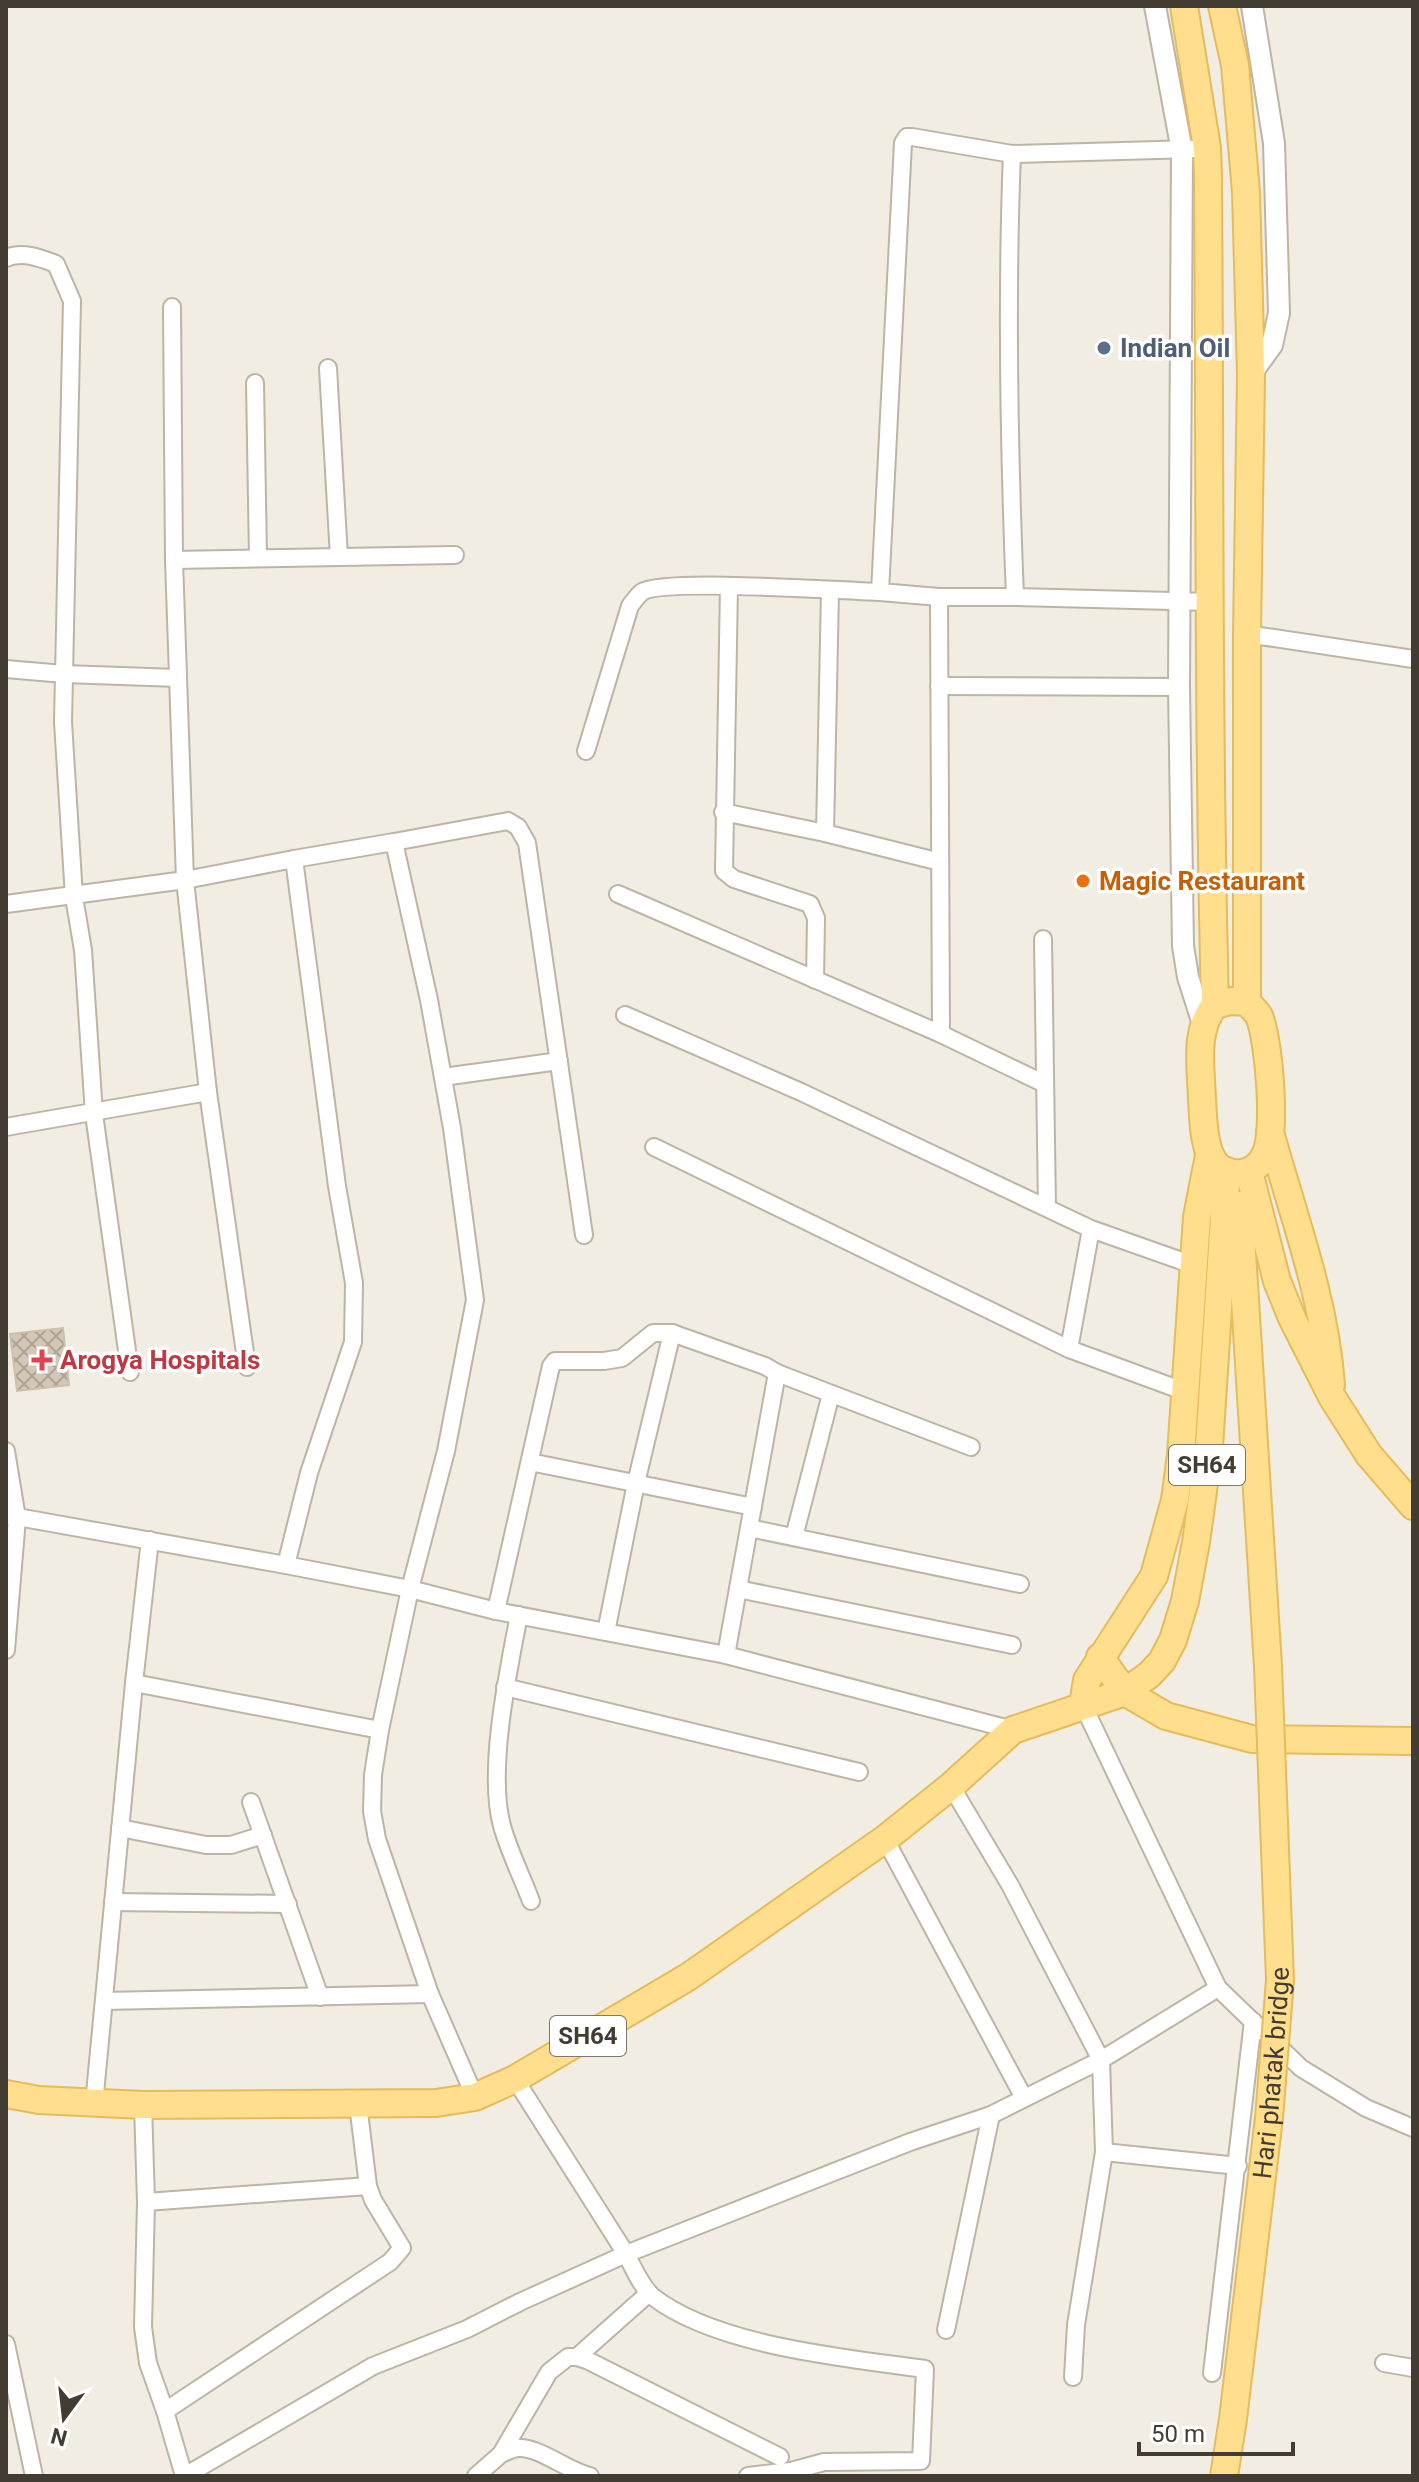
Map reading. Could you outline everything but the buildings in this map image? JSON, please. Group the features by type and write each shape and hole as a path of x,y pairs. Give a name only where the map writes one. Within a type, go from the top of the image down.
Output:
{"main road":[{"path":"1184,6 1194,149 1211,602 1209,1014 1201,1038 1204,1128 1231,1168 1292,1318 1332,1397 1369,1455 1411,1502"},
{"path":"1222,6 1235,65 1246,192 1251,374 1247,1002 1258,1016 1264,1035 1270,1132 1267,1153 1231,1168"},
{"path":"1209,1014 1231,1001 1247,1002"},
{"path":"1270,1132 1319,1305 1329,1354 1332,1397"},
{"name":"SH64","path":"1083,1705 1087,1680 1154,1576 1175,1500 1186,1392 1197,1217 1231,1168"},
{"name":"SH64","path":"6,2094 39,2100 143,2105 436,2103 475,2097 515,2079 688,1977 885,1839 951,1786 1013,1730 1125,1692 1149,1675 1162,1661 1173,1640 1194,1557 1209,1447 1231,1168"},
{"name":"Hari phatak bridge","path":"1224,2476 1267,2132 1280,1980 1268,1666 1231,1168"},
{"path":"1100,1657 1125,1692 1166,1716 1252,1739 1413,1741"}],"street":[{"path":"1155,6 1194,149 1179,687 1183,946 1188,977 1209,1014"},
{"path":"1251,374 1272,345 1279,313 1274,143 1252,6"},
{"path":"880,592 903,143 907,137 1012,154 1194,149"},
{"path":"1012,154 1007,277 1009,468 1015,597"},
{"path":"6,258 12,255 35,256 56,264 72,301 63,722 74,897 83,950 94,1114 130,1372"},
{"path":"172,307 174,560 185,880 208,1092 247,1367"},
{"path":"328,368 339,557"},
{"path":"255,383 258,558"},
{"path":"174,560 455,555"},
{"path":"586,751 630,606 642,592 659,586 729,586 939,597 1211,602"},
{"path":"729,586 723,868 727,876 810,904 816,918 815,980"},
{"path":"825,833 830,591"},
{"path":"939,597 941,1034"},
{"path":"1247,634 1413,659"},
{"path":"6,669 178,678"},
{"path":"939,686 1179,687"},
{"path":"723,812 825,833 940,862"},
{"path":"6,904 185,880 508,821 518,827 527,843 584,1235"},
{"path":"394,842 443,1077 475,1300 446,1451 410,1589 380,1730 373,1775 372,1811 377,1839 430,1994 475,2097"},
{"path":"286,1565 309,1473 353,1342 354,1283 337,1186 294,859"},
{"path":"618,894 941,1034 1045,1084"},
{"path":"1043,939 1047,1208"},
{"path":"625,1015 801,1092 1091,1229 1193,1265"},
{"path":"443,1077 559,1061"},
{"path":"6,1127 208,1092"},
{"path":"654,1147 1069,1349 1186,1392"},
{"path":"1069,1349 1091,1229"},
{"path":"496,1611 551,1366 555,1361 622,1358 653,1333 672,1333 971,1447"},
{"path":"606,1632 636,1483 672,1333"},
{"path":"726,1655 777,1373"},
{"path":"794,1537 831,1394"},
{"path":"6,1451 12,1516 6,1650"},
{"path":"530,1462 753,1507"},
{"path":"12,1516 410,1589 496,1611 726,1655 1013,1730"},
{"path":"749,1528 1020,1584"},
{"path":"94,2104 150,1540"},
{"path":"738,1589 1012,1645"},
{"path":"519,1615 505,1687 497,1775 501,1824 531,1901"},
{"path":"134,1683 380,1730"},
{"path":"505,1687 859,1772"},
{"path":"1083,1705 1218,1988 1301,2068 1366,2108 1413,2128"},
{"path":"951,1786 1010,1885 1101,2060 1104,2152 1076,2325 1073,2377"},
{"path":"251,1802 320,1997"},
{"path":"120,1828 206,1845 231,1845 263,1835"},
{"path":"885,1839 1024,2098"},
{"path":"113,1902 288,1904"},
{"path":"143,2105 146,2202 143,2327 148,2363 185,2476 373,2366 467,2329 626,2254 910,2142 991,2115 1101,2060 1218,1988"},
{"path":"104,2001 430,1994"},
{"path":"1212,2373 1253,2021"},
{"path":"515,2079 649,2293 679,2314 711,2327 807,2352 925,2369 921,2461 824,2462 791,2471 748,2476"},
{"path":"165,2411 397,2255 402,2248 368,2186 358,2104"},
{"path":"946,2330 991,2115"},
{"path":"1104,2152 1238,2166"},
{"path":"146,2202 368,2186"},
{"path":"577,2357 649,2293"},
{"path":"6,2344 34,2476"},
{"path":"476,2476 501,2454 549,2372 568,2357 577,2357 680,2405 780,2457"},
{"path":"1384,2363 1413,2368"},
{"path":"501,2454 519,2448 550,2457 573,2472 590,2476"}],"place":[{"name":"Indian Oil","path":"1104,348"},
{"name":"Magic Restaurant","path":"1083,881"},
{"name":"Arogya Hospitals","path":"42,1360"}]}
